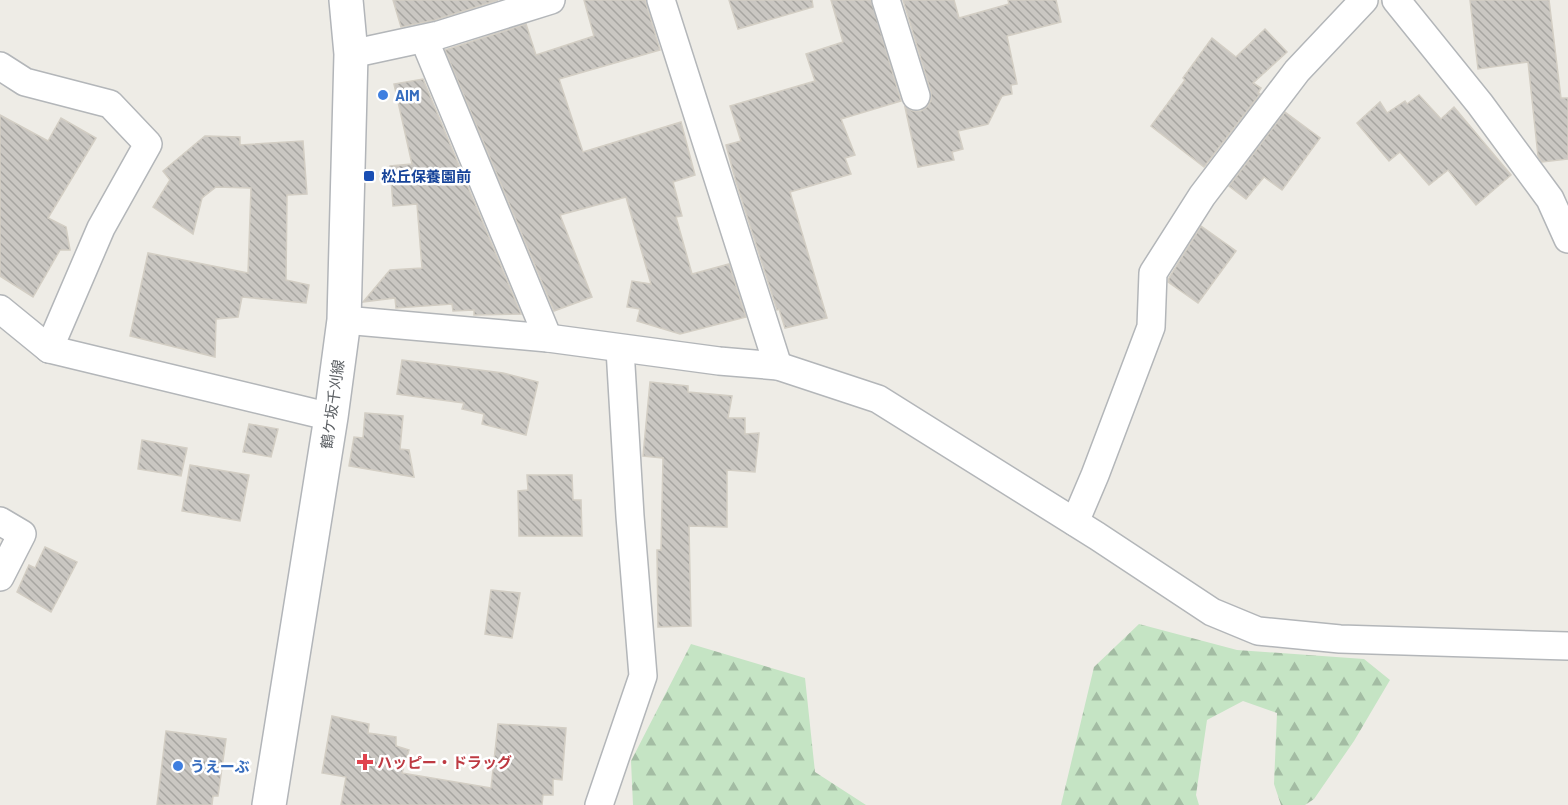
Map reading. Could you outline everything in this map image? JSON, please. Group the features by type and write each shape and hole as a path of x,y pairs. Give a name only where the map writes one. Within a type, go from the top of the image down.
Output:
{"main road":[{"name":"鶴ケ坂千刈線","path":"269,805 331,417 344,320 351,54 346,0"}],"street":[{"path":"351,54 424,39 550,0"},
{"path":"661,0 778,366"},
{"path":"886,0 916,96"},
{"path":"1075,522 1151,327 1153,273 1202,196 1297,71 1364,0"},
{"path":"1396,0 1480,104 1550,199 1568,239"},
{"path":"424,39 548,338"},
{"path":"0,66 25,82 110,105 148,144 101,228 49,349"},
{"path":"0,309 49,349 331,417"},
{"path":"344,320 548,338 620,349 778,366 878,399 1075,522 1212,612 1258,631 1340,639 1568,646"},
{"path":"599,805 643,676 620,349"},
{"path":"0,521 22,534 0,577"}],"green space":[{"path":"1139,624 1237,650 1364,659 1390,680 1354,741 1314,799 1305,805 1281,805 1274,784 1277,713 1243,701 1207,720 1196,795 1199,805 1061,805 1094,667"},
{"path":"691,644 805,678 815,772 866,805 633,805 631,761"}],"building":[{"path":"393,0 498,0 435,20 401,27"},
{"path":"584,0 645,0 660,50 559,79 583,152 681,122 695,175 673,182 682,216 676,217 692,274 729,264 746,317 680,334 637,321 640,309 627,307 632,281 651,284 626,197 560,215 592,297 554,311 445,50 526,24 536,55 594,36"},
{"path":"729,0 812,0 813,7 738,29"},
{"path":"831,0 871,0 901,101 841,119 855,155 845,158 851,174 790,192 827,318 785,328 779,309 777,310 726,145 741,141 730,106 815,81 806,54 843,42"},
{"path":"903,0 954,0 959,18 1009,4 1008,0 1056,0 1061,22 1007,36 1017,84 1011,85 1012,94 1002,96 988,124 958,131 963,149 952,152 954,160 918,167 905,107 913,111 921,111 928,106 931,92"},
{"path":"1470,0 1549,0 1561,98 1568,98 1568,159 1542,162 1538,156 1528,62 1478,69"},
{"path":"1265,29 1287,52 1253,83 1261,88 1258,93 1260,94 1204,167 1151,126 1212,38 1236,57"},
{"path":"423,79 521,314 474,315 474,310 453,311 452,304 396,308 395,298 363,302 390,270 422,268 417,204 393,206 390,166 412,164 394,84"},
{"path":"1419,95 1441,119 1454,107 1511,175 1476,205 1448,170 1429,185 1400,152 1389,161 1357,123 1380,102 1387,113 1405,101 1407,104"},
{"path":"1285,112 1320,138 1282,190 1264,177 1246,199 1229,186"},
{"path":"0,115 48,141 61,118 96,138 48,218 66,227 70,250 60,250 33,297 0,276"},
{"path":"205,136 240,137 240,145 303,141 307,194 287,195 286,280 309,285 306,303 242,297 238,317 216,319 215,357 130,336 148,253 248,273 251,188 216,187 202,198 193,234 153,207 170,180 163,171"},
{"path":"1201,226 1236,251 1198,303 1168,282"},
{"path":"402,360 503,373 538,382 526,435 482,424 484,414 462,409 464,403 397,394"},
{"path":"650,382 688,386 688,392 732,396 728,418 745,418 745,434 759,433 755,472 727,470 727,527 689,526 691,626 658,627 657,550 661,550 663,458 643,456"},
{"path":"365,413 403,416 400,449 409,450 414,477 349,466 354,437 363,438"},
{"path":"249,424 278,429 271,457 243,452"},
{"path":"142,440 187,448 181,476 138,469"},
{"path":"190,465 249,475 240,521 182,511"},
{"path":"527,475 572,475 573,500 581,500 582,536 519,536 518,491 528,490"},
{"path":"45,547 77,562 51,612 17,592 29,565 35,568"},
{"path":"491,590 520,593 512,638 485,634"},
{"name":"ハッピー・ドラッグ","path":"332,716 369,724 368,733 396,737 396,746 409,750 402,773 491,788 498,724 566,728 562,780 553,779 553,795 543,795 542,805 341,805 346,777 322,773"},
{"path":"166,731 226,739 218,796 213,796 212,805 157,805"}],"place":[{"name":"AIM","path":"383,95"},
{"name":"松丘保養園前","path":"369,176"},
{"name":"ハッピー・ドラッグ","path":"365,762"},
{"name":"うえーぶ","path":"178,766"}]}
